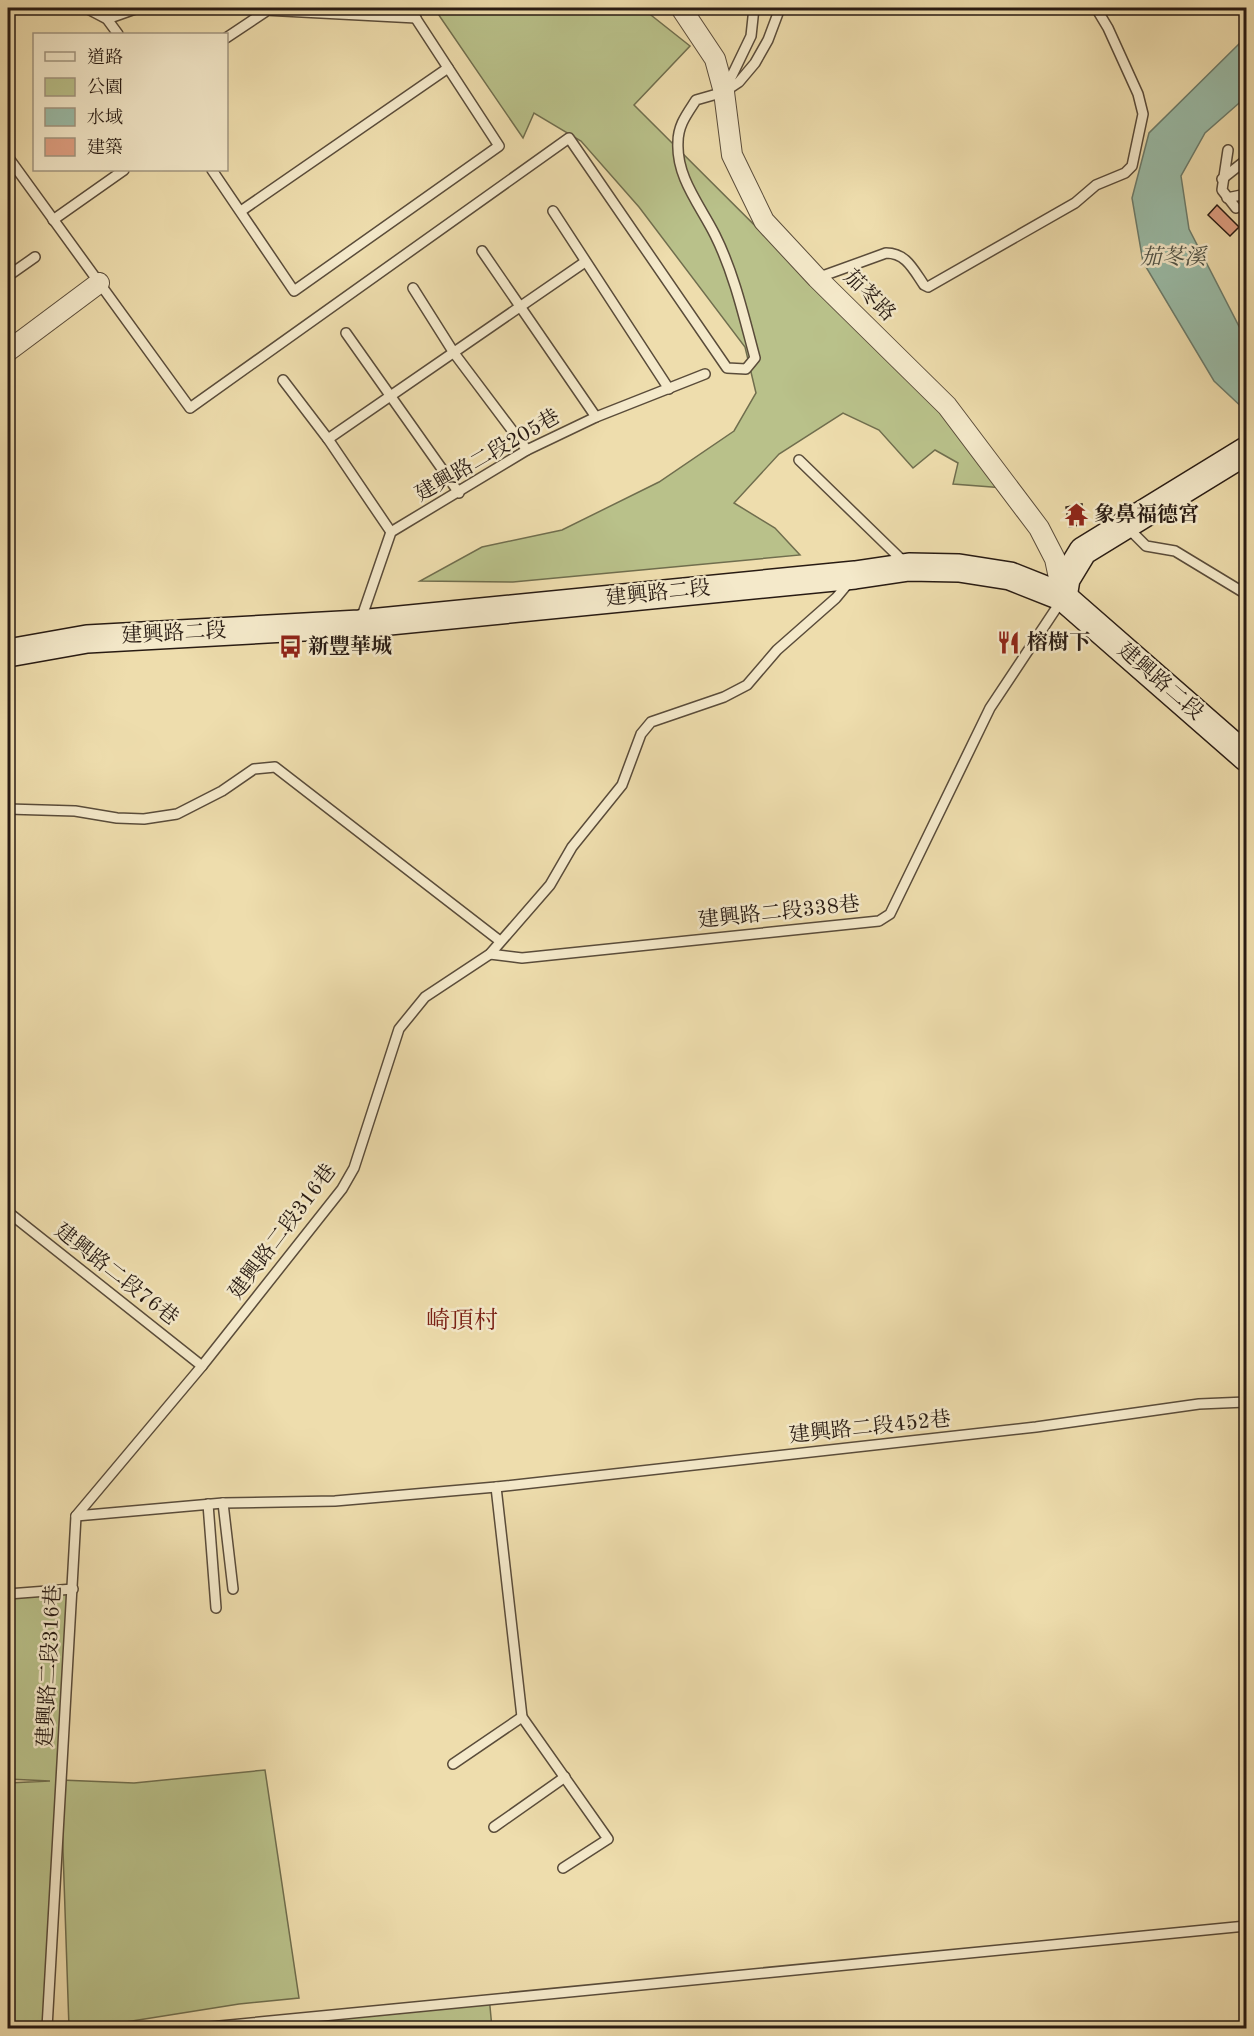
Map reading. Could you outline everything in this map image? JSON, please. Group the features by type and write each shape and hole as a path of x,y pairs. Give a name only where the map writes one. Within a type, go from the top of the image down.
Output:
{"street":[{"name":"茄苳路","path":"681,8 714,59 724,92 732,155 764,221 817,278 947,406 1039,528 1055,559 1064,597"},
{"path":"8,351 99,283"},
{"path":"1064,597 1066,579 1083,551 1246,451"},
{"name":"建興路二段","path":"8,653 87,639 359,624 855,575 909,567 959,567 1010,576 1064,597 1246,757"}],"lane":[{"path":"86,8 107,19 116,33"},
{"path":"107,19 138,8"},
{"path":"226,8 265,12 416,18"},
{"path":"213,171 294,291 499,146 408,8"},
{"path":"724,92 751,36 754,8"},
{"path":"8,157 190,408 569,138 727,368 746,369 755,358 741,305 715,235 691,195 677,143 680,125 696,100 724,92 739,82 755,63 768,40 780,8"},
{"path":"817,278 885,253 894,253 904,257 924,285 928,287 1075,203 1096,185 1125,173 1132,166 1143,114 1138,94 1108,28 1096,8"},
{"path":"228,37 265,12"},
{"path":"241,211 448,68"},
{"path":"1228,150 1222,190 1236,208"},
{"path":"1222,179 1246,160"},
{"path":"53,220 123,171"},
{"path":"1227,198 1246,194"},
{"path":"553,211 669,389"},
{"path":"482,251 596,417"},
{"path":"8,276 35,257"},
{"path":"328,439 585,262"},
{"path":"412,288 454,352 527,450"},
{"path":"346,333 459,493"},
{"name":"建興路二段205巷","path":"391,532 527,450 596,417 705,374"},
{"path":"282,380 328,439 391,532 359,624"},
{"path":"799,460 909,567"},
{"path":"1125,526 1146,546 1174,551 1246,594"},
{"name":"建興路二段316巷","path":"47,2028 76,1516 202,1366 342,1190 354,1168 399,1029 425,997 489,954 550,885 572,847 613,799 622,784 641,734 651,722 724,697 747,685 777,650 836,598 855,575"},
{"name":"建興路二段338巷","path":"489,954 522,958 879,921 890,914 990,708 1064,597"},
{"path":"8,809 75,811 117,818 144,819 166,816 177,814 222,791 254,769 274,767 500,940"},
{"name":"建興路二段76巷","path":"8,1212 202,1366"},
{"name":"建興路二段452巷","path":"76,1516 208,1504 335,1501 496,1487 1036,1427 1199,1404 1246,1402"},
{"path":"496,1487 522,1717 608,1839 563,1868"},
{"path":"224,1503 233,1589"},
{"path":"208,1504 216,1608"},
{"path":"8,1594 73,1589"},
{"path":"453,1764 522,1717"},
{"path":"494,1827 565,1777"},
{"path":"200,2028 1246,1926"}],"green space":[{"path":"434,8 642,8 690,46 634,105 1019,489 953,484 958,463 935,450 913,468 879,430 843,413 779,454 734,503 775,528 800,555 513,582 420,581 482,547 562,530 659,482 734,431 756,393 745,347 639,207 581,141 534,113 523,138"},
{"path":"73,1589 61,1780 134,1783 265,1770 299,1998 239,2004 88,2028 69,2028 61,1791 47,2028 8,2028 8,1783 50,1781 8,1779 8,1593"},
{"path":"489,1996 492,2028 197,2028"}],"water":[{"name":"茄苳溪","path":"1246,37 1246,97 1205,133 1181,176 1189,229 1246,340 1246,411 1214,381 1143,262 1132,198 1149,133"}],"building":[{"path":"1217,205 1239,227 1230,236 1208,215"},
{"name":"象鼻福德宮","path":"1082,504 1085,524 1069,527 1066,507"}],"place":[{"name":"象鼻福德宮","path":"1076,515"},
{"name":"榕樹下","path":"1009,643"},
{"name":"新豐華城","path":"290,647"}],"district":[{"name":"崎頂村","path":"462,1322"}]}
